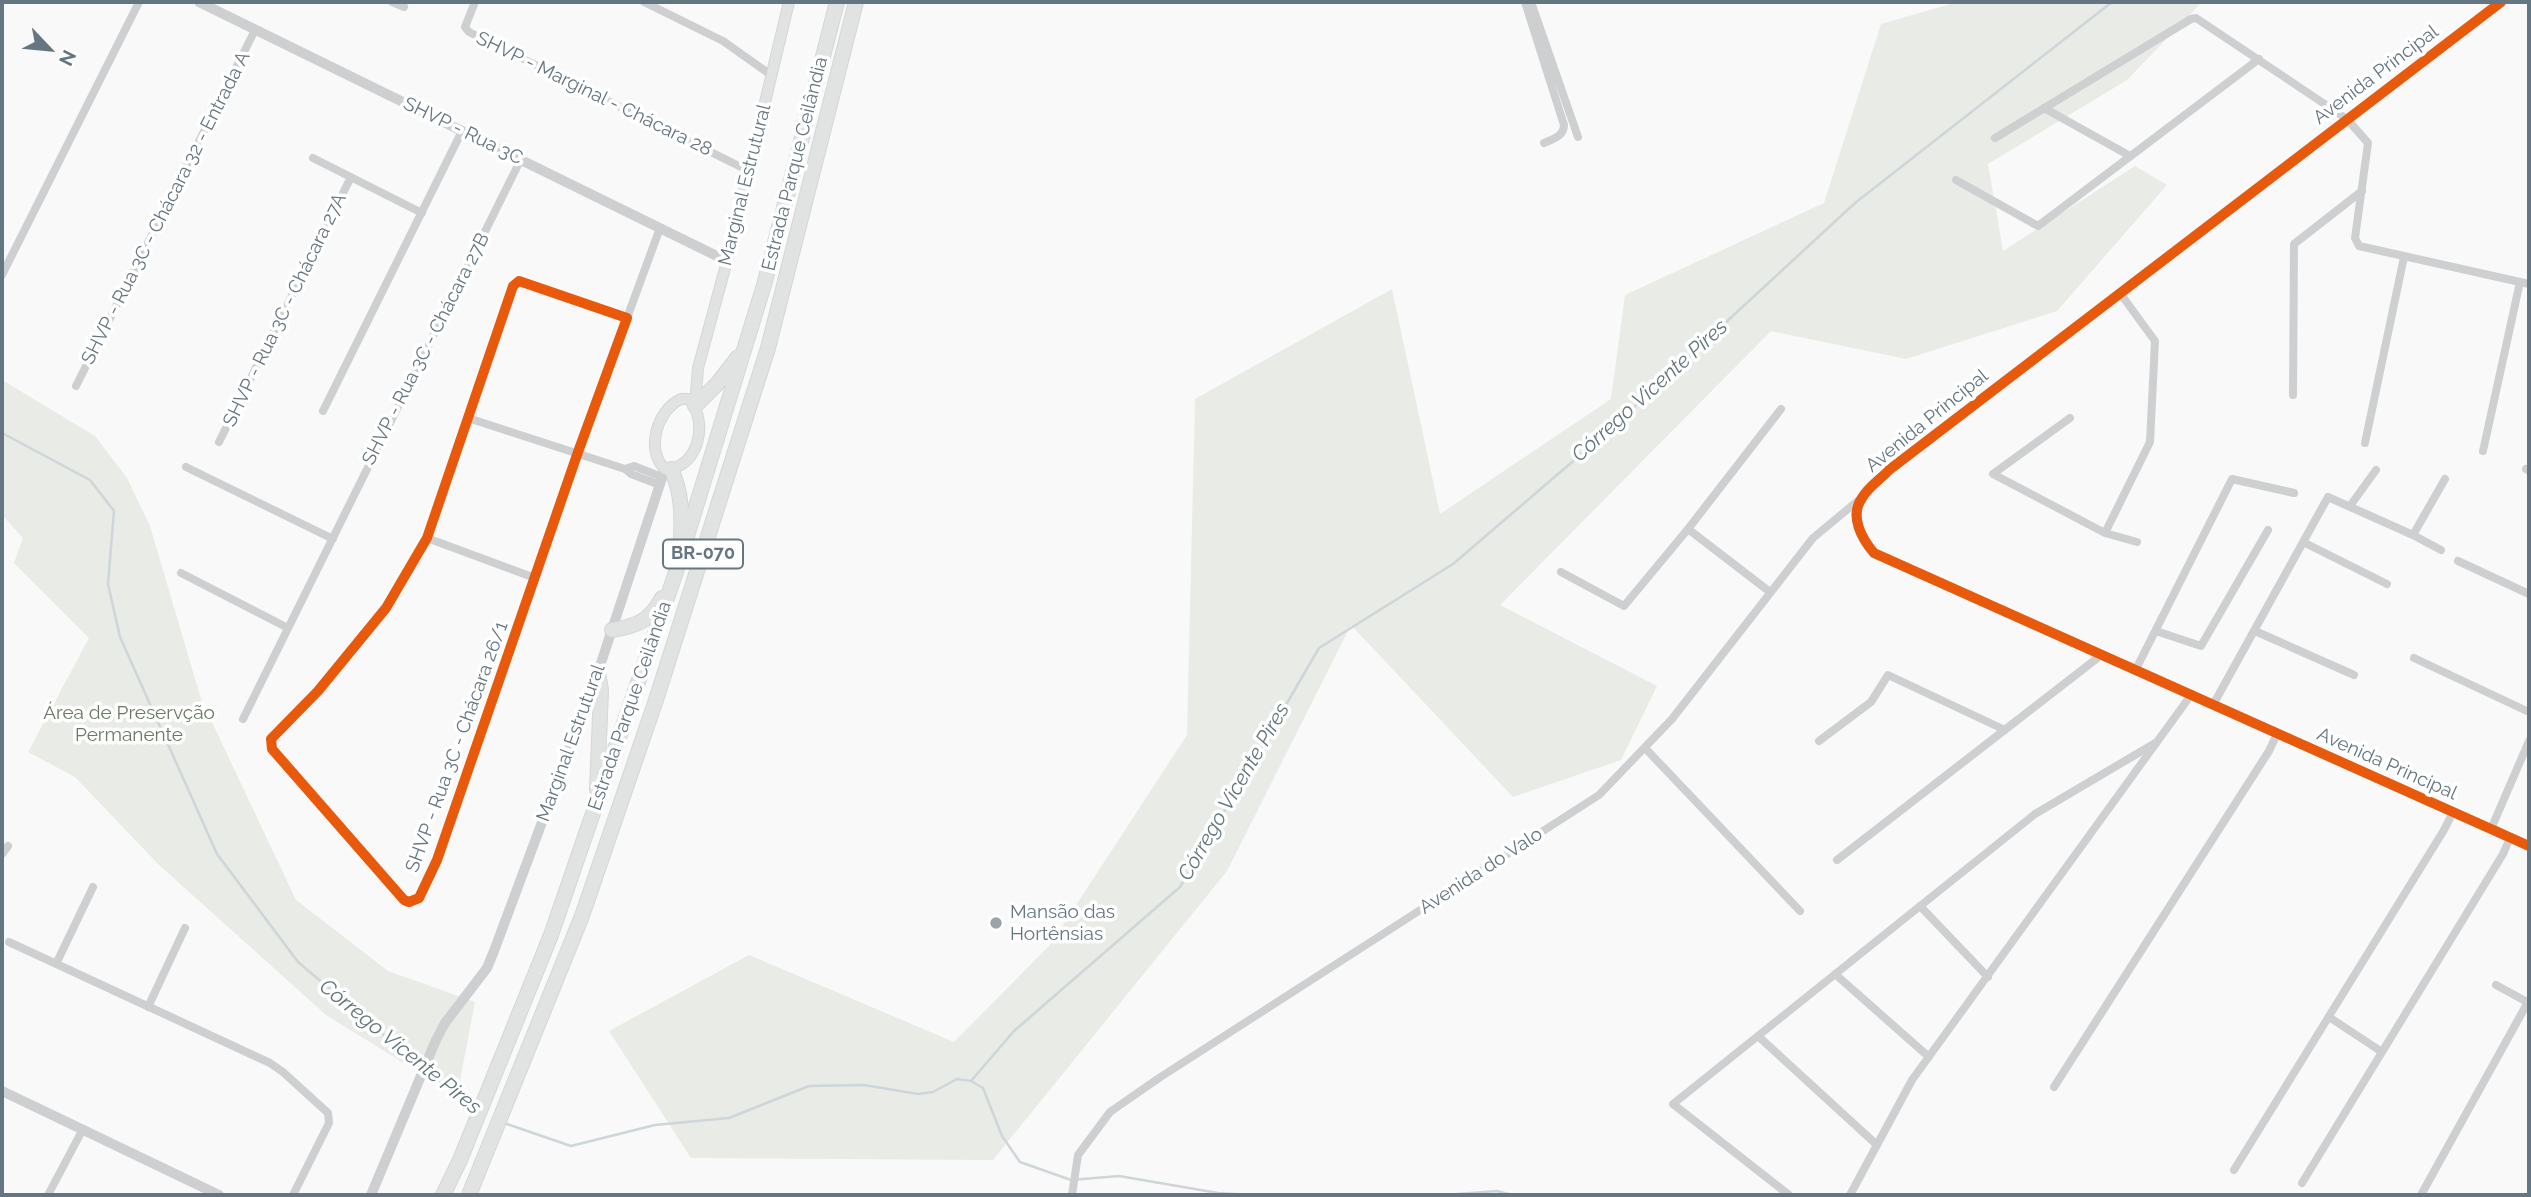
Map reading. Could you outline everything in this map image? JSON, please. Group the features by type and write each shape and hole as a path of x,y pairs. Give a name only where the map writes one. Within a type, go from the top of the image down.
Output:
{"highway":[{"name":"Estrada Parque Ceilândia","path":"443,1195 551,935 675,575 764,285 837,2"},
{"name":"Estrada Parque Ceilândia","path":"469,1195 582,916 656,700 784,290 856,2"},
{"path":"695,406 717,384 747,344"},
{"path":"665,475 678,485 681,502 680,558"},
{"path":"612,630 637,626 656,609 675,575"},
{"path":"596,805 601,690 598,672"}],"main road":[{"name":"Marginal Estrutural","path":"698,368 681,399 668,408 657,428 655,454 665,475 684,462 698,440 701,426 695,406 698,368 750,171 789,2"},
{"path":"681,399 689,399 695,406"}],"street":[{"path":"2,275 139,2"},
{"name":"SHVP - Rua 3C","path":"199,2 727,261"},
{"path":"392,2 404,8"},
{"name":"SHVP - Marginal - Chácara 28","path":"475,2 465,22 469,32 750,171"},
{"path":"644,2 723,41 771,75"},
{"path":"1525,2 1564,125 1559,136 1544,143"},
{"path":"1531,2 1578,137"},
{"name":"Avenida Principal","path":"2501,2 1889,470 1860,499 1857,524 1863,540 1874,553 2529,846"},
{"path":"1995,138 2191,19 2202,20 2347,119 2368,143 2355,238 2359,246 2529,284"},
{"name":"SHVP - Rua 3C - Chácara 32 - Entrada A","path":"76,386 255,30"},
{"path":"1956,180 2038,226 2259,59"},
{"path":"2044,108 2130,156"},
{"path":"323,411 462,131"},
{"name":"SHVP - Rua 3C - Chácara 27A","path":"313,158 422,213"},
{"name":"SHVP - Rua 3C - Chácara 27B","path":"243,719 522,159"},
{"name":"SHVP - Rua 3C - Chácara 27A","path":"219,442 351,177"},
{"path":"2293,395 2294,244 2362,191"},
{"name":"SHVP - Rua 3C - Chácara 26/1","path":"627,318 519,281 515,282 427,538 386,608 318,691 274,734 270,744 404,900 409,902 419,898 437,860 578,452 660,228"},
{"path":"2365,443 2404,257"},
{"path":"2483,451 2520,282"},
{"path":"2105,533 2150,442 2155,341 2120,293"},
{"path":"1561,572 1624,606 1781,409"},
{"path":"468,418 625,469 635,467 665,475"},
{"path":"2070,418 1993,474 2105,533 2137,542"},
{"path":"186,467 332,539"},
{"path":"2350,506 2376,470"},
{"name":"Marginal Estrutural","path":"371,1195 436,1040 487,968 598,672 665,475"},
{"path":"2135,671 2232,479 2294,493"},
{"path":"2413,535 2445,479"},
{"path":"2213,705 2328,497 2441,550"},
{"name":"Avenida do Valo","path":"1072,1195 1078,1155 1110,1112 1599,795 1672,719 1813,538 1860,499"},
{"path":"1688,529 1770,593"},
{"path":"2156,631 2201,646 2268,530"},
{"path":"427,538 536,578"},
{"path":"2303,542 2387,584"},
{"path":"2458,561 2529,594"},
{"path":"181,573 288,628"},
{"path":"2255,631 2354,675"},
{"path":"1837,860 2100,656"},
{"path":"2414,659 2529,712"},
{"path":"1819,741 1871,702 1888,675 2005,730"},
{"path":"1850,1195 1912,1080 2191,695"},
{"path":"2054,1087 2277,734"},
{"path":"2491,830 2529,741"},
{"path":"1789,1195 1673,1104 2035,814 2157,742"},
{"path":"1644,748 1800,911"},
{"path":"2234,1170 2453,812"},
{"path":"2302,1183 2496,866 2510,838"},
{"path":"2,854 8,846"},
{"path":"56,964 93,887"},
{"path":"1920,906 1988,976"},
{"path":"148,1007 185,928"},
{"path":"9,942 270,1063 328,1113 329,1123 293,1195"},
{"path":"1835,974 1929,1057"},
{"path":"2421,1195 2529,1003 2496,985"},
{"path":"2329,1017 2382,1052"},
{"path":"1758,1036 1877,1145"},
{"path":"2,1091 219,1195"},
{"path":"48,1195 83,1129"}],"green space":[{"path":"1958,2 2202,2 2127,80 1988,164 2003,251 2135,166 2167,185 2057,311 1906,359 1771,331 1500,605 1657,686 1621,760 1513,797 1351,625 1227,871 993,1160 691,1158 609,1031 749,955 954,1042 1050,945 1187,735 1195,399 1392,289 1440,514 1611,399 1625,295 1824,203 1881,24"},
{"name":"Área de Preservção Permanente","path":"2,380 95,436 127,478 150,526 201,699 296,900 388,971 475,1002 457,1096 326,1015 158,864 75,777 28,752 89,638 14,563 23,538 2,515"}],"waterway":[{"name":"Córrego Vicente Pires","path":"971,1081 1014,1031 1180,887 1319,648 1453,564 1606,433 1855,203 2112,2"},
{"name":"Córrego Vicente Pires","path":"2,433 90,480 114,511 108,584 120,637 217,854 298,962 422,1067"},
{"name":"Córrego Vicente Pires","path":"427,1071 476,1112"},
{"name":"Córrego Vicente Pires","path":"504,1123 571,1146 655,1125 729,1118 809,1086 864,1085 918,1094 933,1092 957,1079 971,1081 983,1088 1002,1136 1020,1162 1071,1180 1119,1176 1218,1193 1251,1195"},
{"path":"1445,1195 1497,1191 1512,1195"}],"cycle path":[{"path":"2501,2 1889,470 1865,494 1858,505 1857,520 1865,541 1874,553 2529,846"},
{"path":"519,281 627,318 437,860 419,898 409,902 404,900 272,749 271,739 318,691 386,608 427,538 513,286 519,281"}],"place":[{"name":"Mansão das Hortênsias","path":"996,923"}]}
